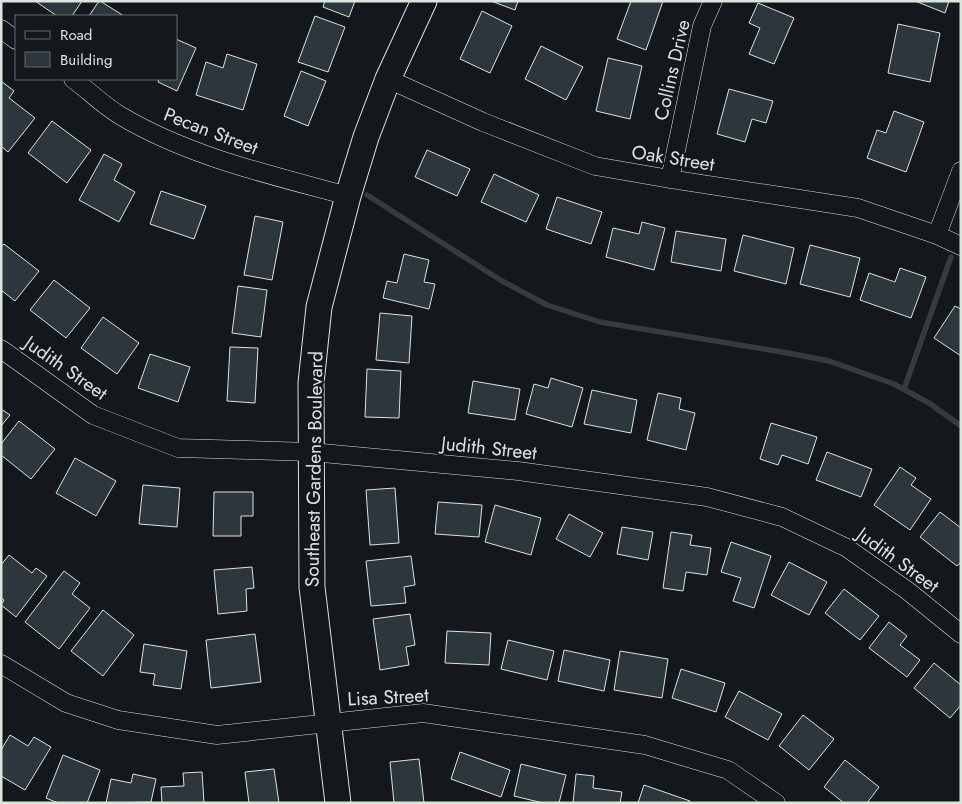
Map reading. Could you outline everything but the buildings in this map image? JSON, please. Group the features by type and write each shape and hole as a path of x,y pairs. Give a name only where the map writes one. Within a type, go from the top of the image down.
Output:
{"street":[{"name":"Southeast Gardens Boulevard","path":"338,803 312,587 311,383 319,307 348,196 366,137 388,79 424,1"},
{"name":"Collins Drive","path":"670,179 702,26 713,1"},
{"path":"1,29 15,39"},
{"name":"Oak Street","path":"388,79 483,122 595,166 858,208 936,235 961,246"},
{"name":"Pecan Street","path":"73,80 120,116 174,142 232,165 348,196"},
{"path":"936,235 961,171"},
{"name":"Judith Street","path":"1,349 93,415 178,448 311,452 518,471 707,497 782,517 847,548 908,591 961,634"},
{"name":"Lisa Street","path":"1,664 66,704 118,720 217,734 422,713 645,745 728,770 776,803"}],"waterway":[{"path":"367,195 502,281 547,305 600,322 829,361 894,384 929,403 961,426"},
{"path":"904,389 951,257"}]}
